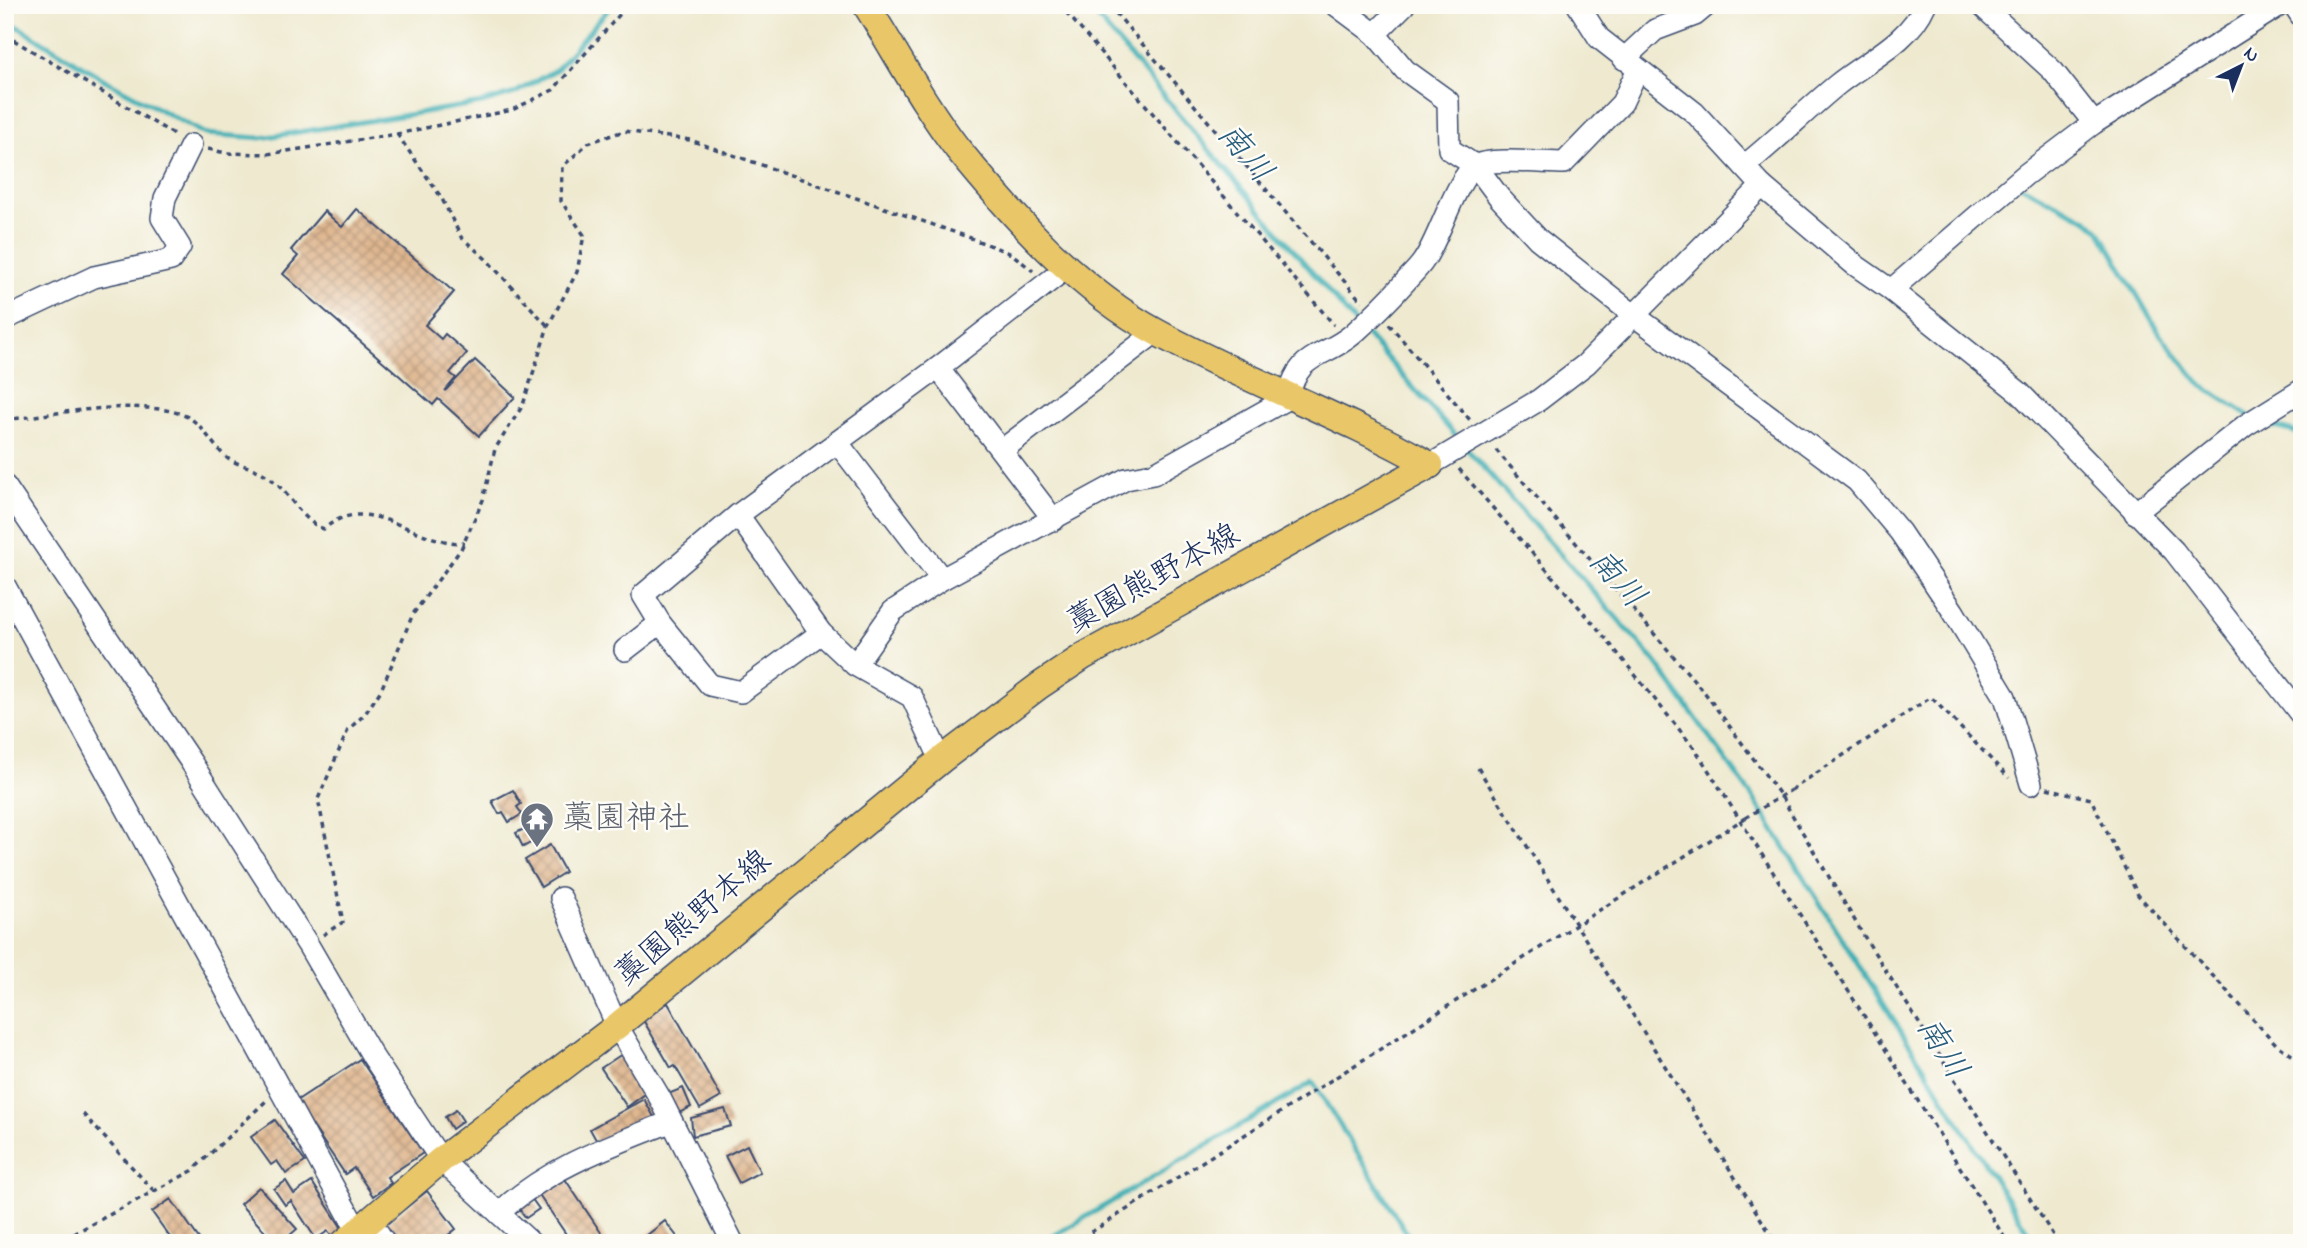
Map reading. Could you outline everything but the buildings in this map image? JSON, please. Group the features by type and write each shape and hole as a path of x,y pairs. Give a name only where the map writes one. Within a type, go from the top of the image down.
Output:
{"main road":[{"path":"866,5 956,146 1055,275 1156,332 1288,398 1382,438 1442,457"},
{"name":"藁園熊野本線","path":"364,1235 441,1160 617,1026 942,760 1039,686 1084,656 1442,457"}],"street":[{"path":"1336,5 1374,34 1405,70 1448,101 1449,149 1476,166 1499,197 1538,239 1635,316 1857,481 1900,532 2005,697 2031,784"},
{"path":"1374,34 1404,5"},
{"path":"1578,5 1599,38 1695,113 1762,186 1855,265 1891,290 2020,393 2174,551 2302,716"},
{"path":"855,665 892,611 942,579 1126,479 1153,474 1288,398 1293,374 1348,337 1424,261 1464,178 1476,166 1500,159 1516,163 1569,159 1622,103 1631,64 1655,30 1695,15 1707,5"},
{"path":"1744,166 1837,85 1918,22 1925,5"},
{"path":"1981,5 2053,71 2094,123"},
{"path":"1891,290 2025,174 2094,123 2280,5"},
{"path":"2294,5 2302,17"},
{"path":"5,319 94,277 171,260 180,247 162,218 165,198 191,145"},
{"path":"1442,457 1539,400 1586,364 1762,186"},
{"path":"821,633 741,692 710,685 660,623 643,595 738,515 938,368 1055,275"},
{"path":"1002,450 1156,332"},
{"path":"938,368 1054,520"},
{"path":"2135,513 2246,425 2302,390"},
{"path":"837,442 942,579"},
{"path":"8,495 191,762 308,945 373,1057 441,1160 531,1243"},
{"path":"738,515 821,633 855,665 912,697 942,760"},
{"path":"5,586 280,1088 364,1235"},
{"path":"625,650 660,623"},
{"path":"561,898 617,1026 660,1098 733,1243"},
{"path":"499,1213 547,1176 594,1152 670,1122"}],"path":[{"path":"5,35 191,145 226,153 268,154 397,134 512,110 553,90 628,5"},
{"path":"1060,5 1348,337"},
{"path":"1108,5 1361,301 1374,312 1705,693 1781,796 1864,936 2058,1243"},
{"path":"308,945 343,922 317,799 348,730 365,714 382,690 413,614 464,543 484,500 495,449 523,405 548,326 577,272 584,235 561,201 562,167 588,144 624,131 690,141 968,237 1055,275"},
{"path":"397,134 441,197 461,237 486,259 548,326"},
{"path":"5,420 98,408 170,410 195,422 208,440 230,460 256,467 283,487 314,526 324,529 336,518 351,514 389,521 451,544 464,543"},
{"path":"1442,457 1598,628 1695,749 1743,820 2008,1243"},
{"path":"1074,1243 1791,790 1931,697 2006,777 2091,799 2138,895 2276,1044 2302,1062"},
{"path":"1478,768 1776,1243"},
{"path":"56,1243 192,1171 280,1088"},
{"path":"83,1115 153,1190"}],"waterway":[{"path":"5,19 105,80 205,134 261,138 482,103 515,93 557,69 612,5"},
{"name":"南川","path":"1087,5 1356,324"},
{"path":"2022,186 2089,221 2099,230 2160,334 2201,385 2249,416"},
{"name":"南川","path":"1363,331 1461,442"},
{"path":"2261,423 2302,434"},
{"name":"南川","path":"1467,449 1654,660 1754,799 2035,1243"},
{"path":"1042,1243 1313,1082 1413,1243"}],"place":[{"name":"藁園神社","path":"537,849"}]}
